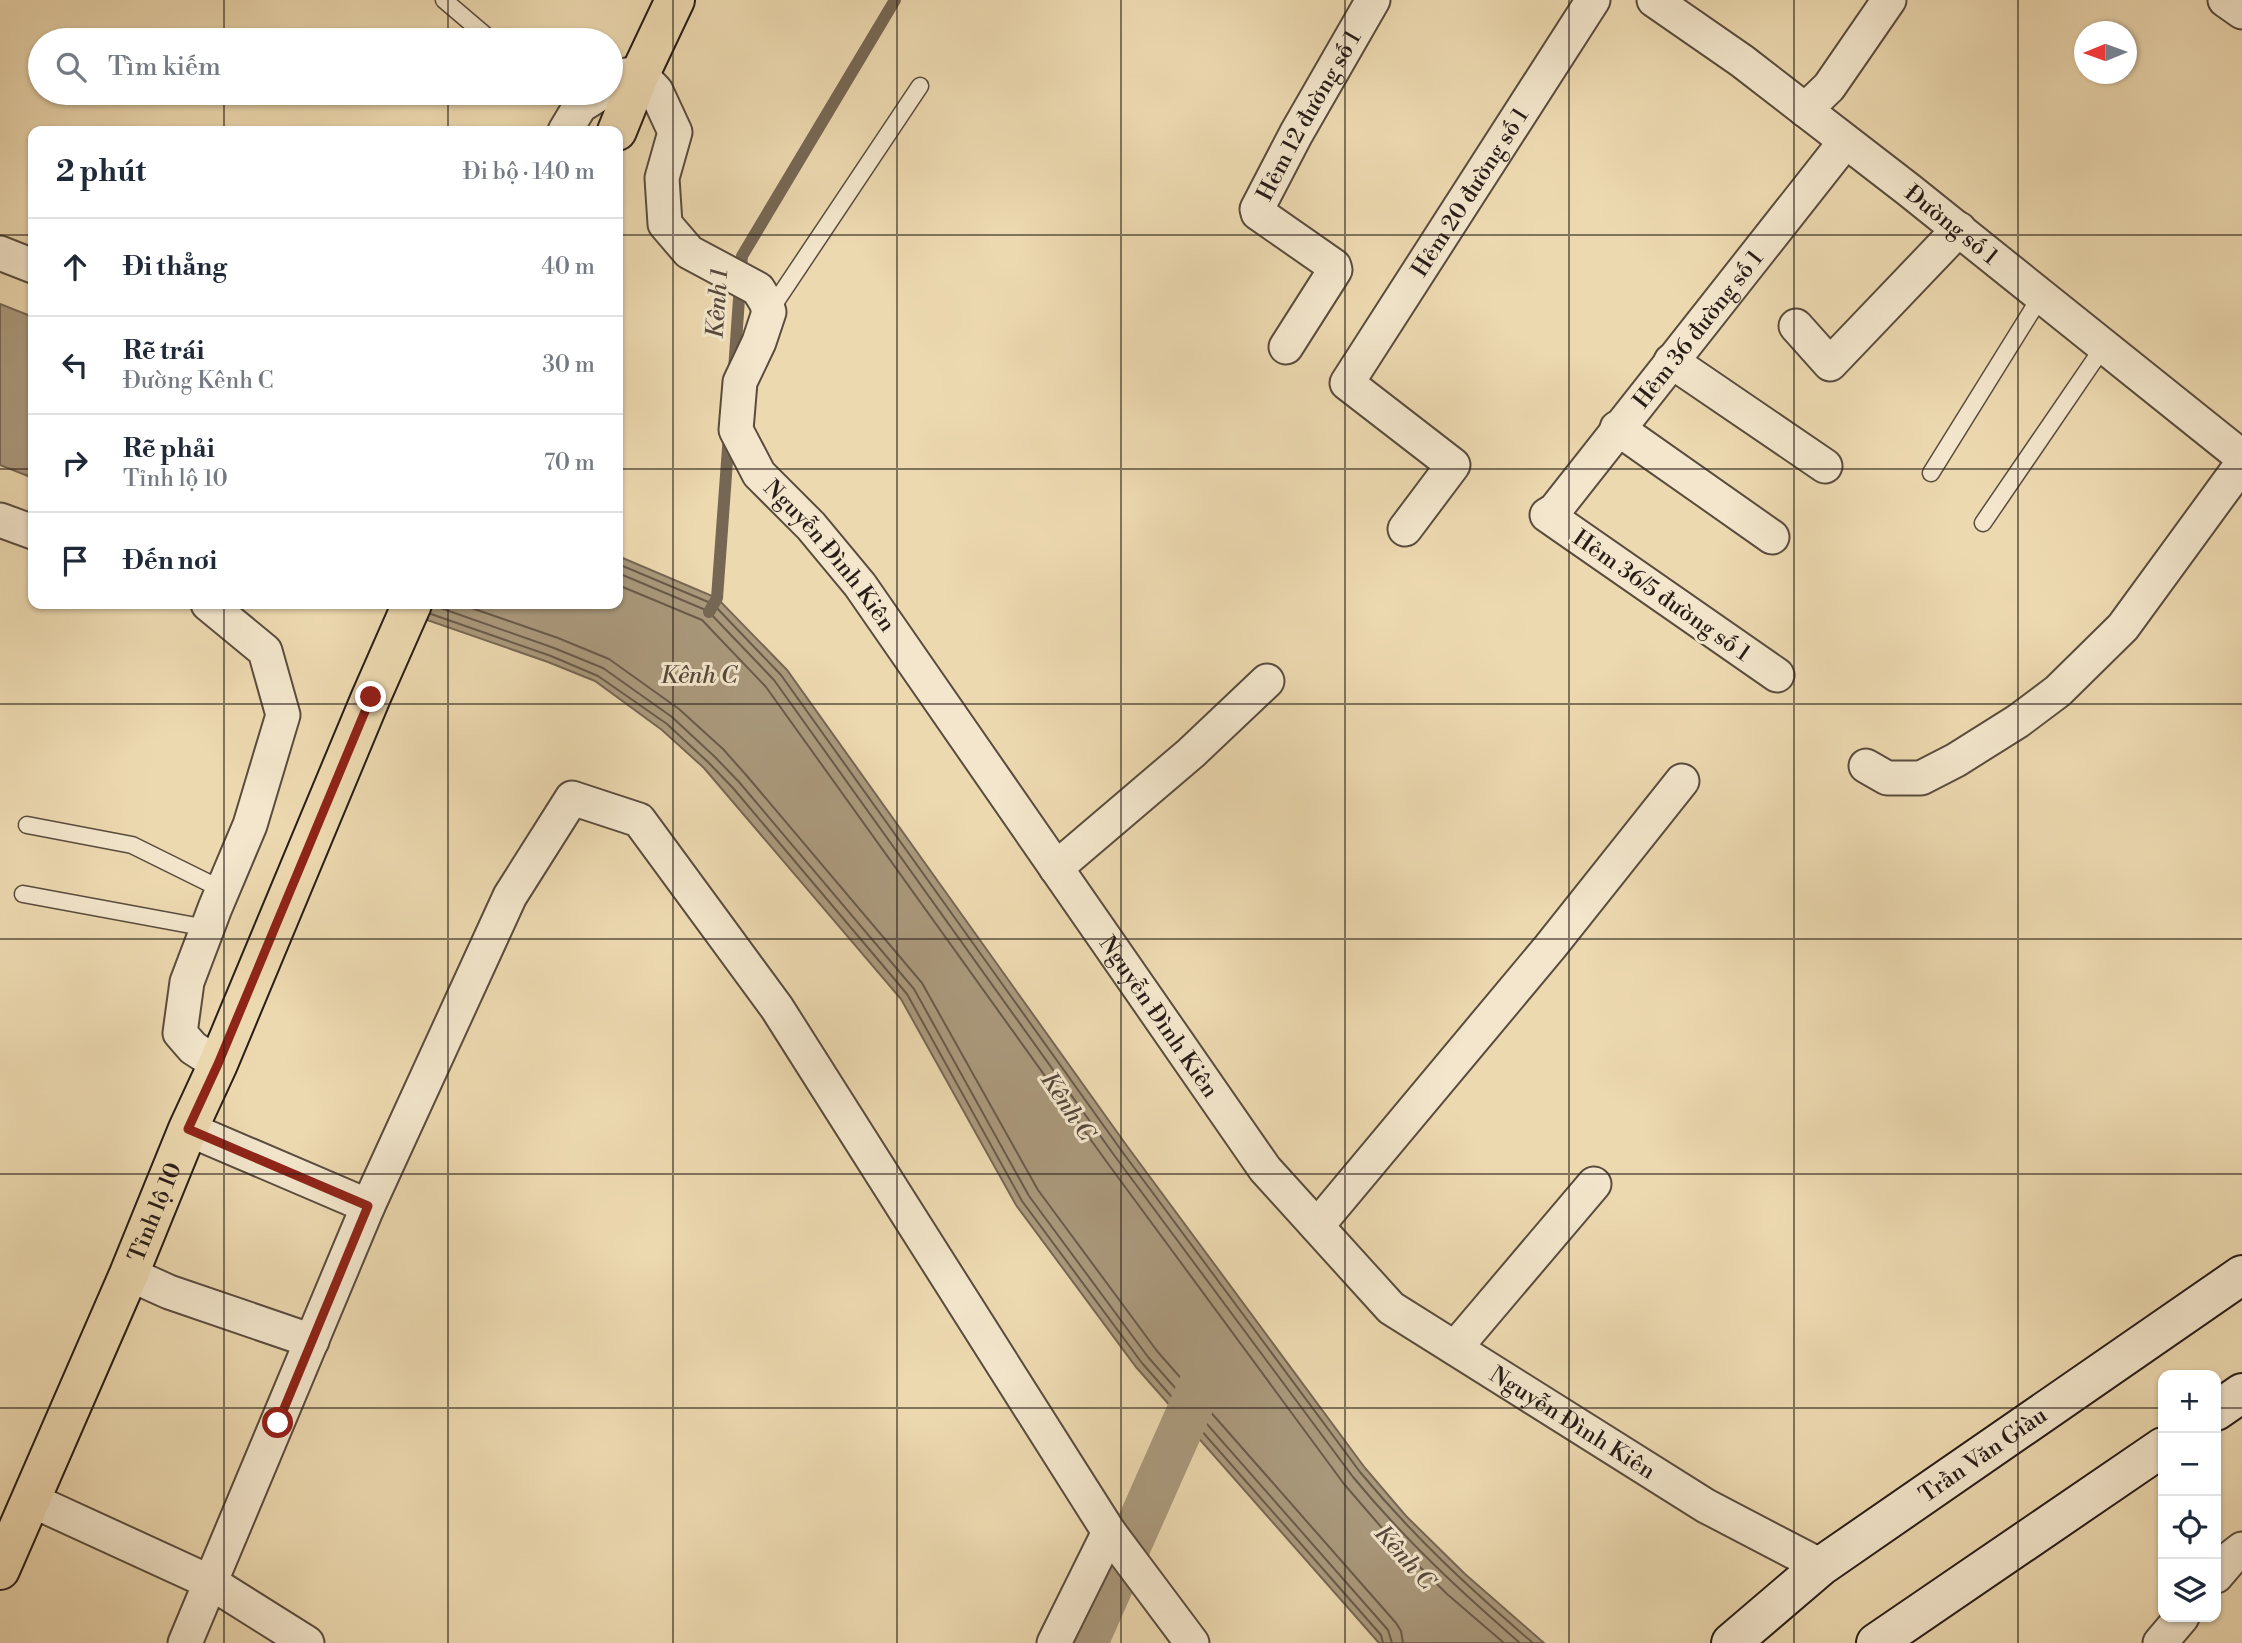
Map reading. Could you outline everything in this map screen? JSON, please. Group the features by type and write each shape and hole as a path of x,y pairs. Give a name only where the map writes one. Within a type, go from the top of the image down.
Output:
{"main road":[{"path":"625,80 675,0"},
{"path":"618,126 621,105"},
{"name":"Tỉnh lộ 10","path":"0,1570 129,1274 410,609"},
{"name":"Trần Văn Giàu","path":"1738,1638 1822,1566 2242,1275"},
{"path":"2221,1408 2242,1393"},
{"path":"1876,1643 2158,1450"}],"street":[{"name":"Hẻm 12 đường số 1","path":"1286,347 1335,270 1334,265 1258,213 1257,209 1296,134 1373,0"},
{"name":"Hẻm 20 đường số 1","path":"1405,529 1453,465 1347,383 1593,0"},
{"name":"Đường số 1","path":"1654,0 1742,61 1959,229 2242,457"},
{"path":"1805,110 1829,87 1889,0"},
{"path":"2225,0 2242,12"},
{"path":"625,80 656,91 675,132 662,178 665,224 689,252 764,301"},
{"name":"Hẻm 36 đường số 1","path":"1547,515 1555,510 1844,142"},
{"path":"1796,326 1830,364 1959,229"},
{"path":"0,253 28,264"},
{"name":"Nguyễn Đình Kiên","path":"764,301 760,342 740,382 736,430 759,474 811,526 859,586 1265,1169 1391,1308 1706,1506 1822,1566"},
{"path":"1671,361 1825,466"},
{"path":"1617,428 1772,537"},
{"path":"1866,766 1887,778 1921,778 1956,760 2018,721 2058,691 2123,627 2242,464"},
{"name":"Hẻm 36/5 đường số 1","path":"1547,515 1777,675"},
{"path":"0,520 28,530"},
{"path":"214,609 265,652 284,715 250,825 187,982 180,1033 193,1048 218,1064"},
{"path":"1056,868 1192,753 1267,681"},
{"path":"1317,1226 1550,947 1682,780"},
{"path":"185,1643 300,1336 357,1201 510,896 572,798 639,820 777,1008 1116,1540 1186,1635"},
{"path":"188,1129 357,1201"},
{"path":"1455,1348 1594,1184"},
{"path":"129,1274 169,1292 300,1336"},
{"path":"29,1499 210,1582 307,1643"},
{"path":"1054,1643 1116,1540"},
{"path":"2221,1571 2242,1549"},
{"path":"2160,1643 2178,1622"}],"lane":[{"path":"444,0 477,28"},
{"path":"764,301 920,86"},
{"path":"1931,473 2041,296"},
{"path":"1983,523 2104,346"},
{"path":"27,824 132,845 223,890"},
{"path":"23,894 207,928"}],"water":[{"path":"0,304 28,315 28,476 0,465"},
{"name":"Kênh C","path":"623,558 717,598 787,670 1127,1146 1365,1468 1406,1516 1465,1574 1544,1643 1379,1643 1136,1367 1016,1205 901,999 704,768 662,730 595,681 395,609 623,609"}],"waterway":[{"name":"Kênh 1","path":"734,370 742,256 895,0"},
{"name":"Kênh 1","path":"709,612 717,598 729,434"},
{"path":"1086,1643 1208,1368"}],"route":[{"path":"278,1423 368,1206 188,1129 218,1064 371,697"}]}
